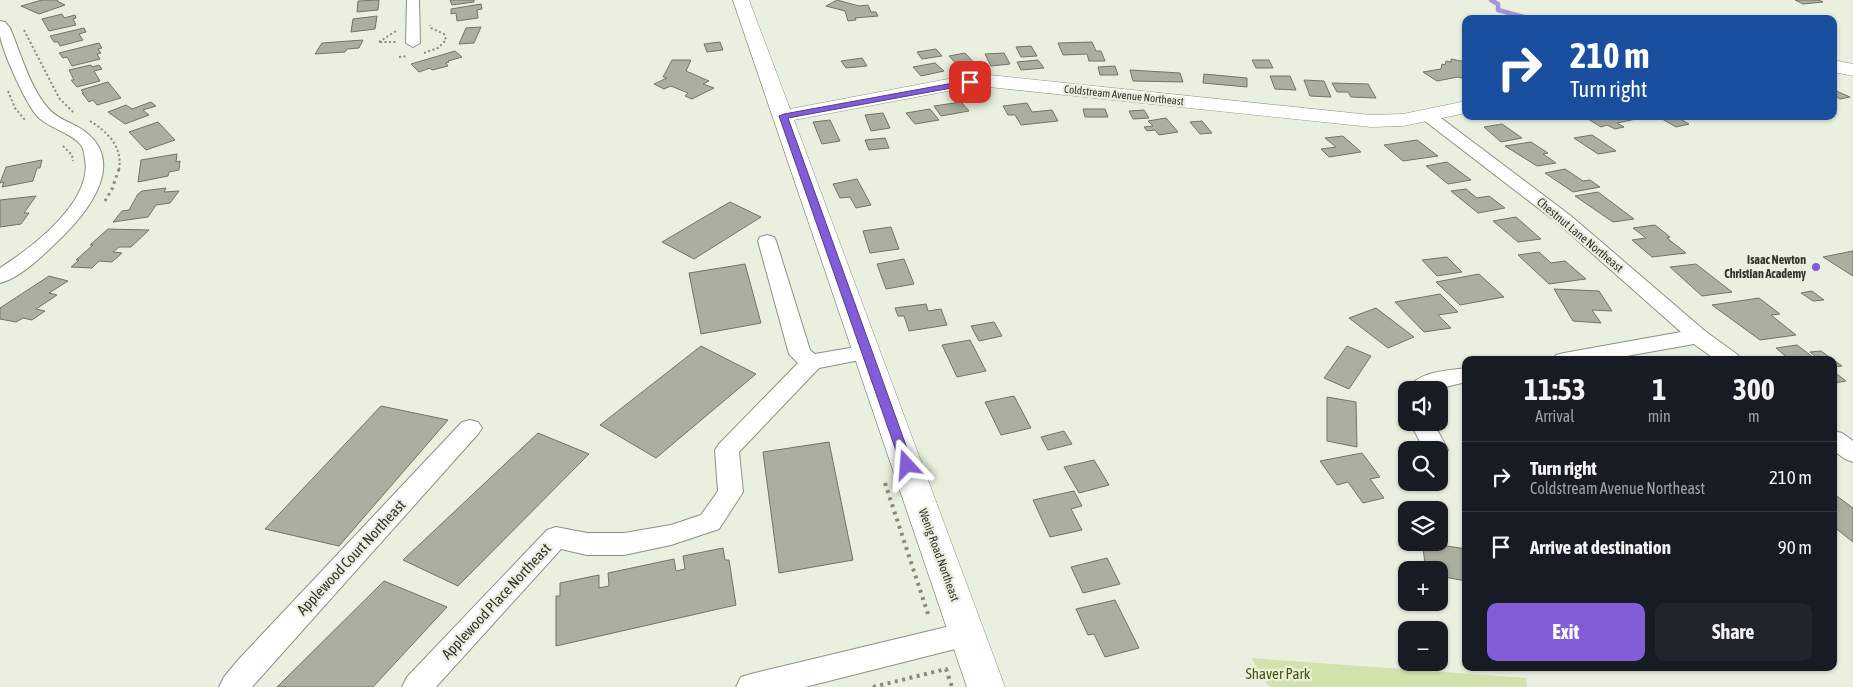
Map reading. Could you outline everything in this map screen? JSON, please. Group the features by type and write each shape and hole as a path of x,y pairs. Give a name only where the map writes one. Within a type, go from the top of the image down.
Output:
{"street":[{"path":"413,0 413,43"},
{"name":"Wenig Road Northeast","path":"741,0 784,116 986,687"},
{"path":"0,25 40,109 52,121 79,134 92,150 96,169 90,190 71,217 49,240 0,277"},
{"path":"1837,67 1853,70"},
{"name":"Coldstream Avenue Northeast","path":"784,116 948,85 989,82 1371,121 1403,120 1462,108"},
{"name":"Chestnut Lane Northeast","path":"1427,115 1565,220 1698,336 1725,356"},
{"path":"767,241 800,354 812,362 867,352"},
{"path":"1586,356 1698,336"},
{"name":"Applewood Place Northeast","path":"417,687 556,537 588,544 624,544 671,535 710,522 731,492 727,450 812,362"},
{"path":"1434,381 1462,376"},
{"name":"Applewood Court Northeast","path":"234,687 248,669 470,428"},
{"path":"1837,441 1853,453"},
{"path":"751,687 967,634"}],"path":[{"path":"24,30 59,98 68,108 79,114"},
{"path":"379,42 396,30"},
{"path":"8,90 15,108 28,123"},
{"path":"86,118 111,137 120,156 117,178 103,204"},
{"path":"61,143 72,155 73,168"},
{"path":"882,477 928,614"},
{"path":"873,687 946,669 952,687"}],"green space":[{"name":"Shaver Park","path":"1251,658 1398,669 1398,671 1430,671 1526,678 1527,687 1269,687"}],"building":[{"path":"42,0 58,0 65,5 39,14 21,6"},
{"path":"379,0 378,10 357,12 358,1"},
{"path":"450,0 474,0 474,2 452,5"},
{"path":"837,0 859,6 868,5 871,12 876,12 878,16 855,18 856,20 848,21 845,11 826,6"},
{"path":"1795,0 1819,0 1823,2 1803,4"},
{"path":"481,4 482,9 477,10 478,18 457,21 456,13 451,14 451,9"},
{"path":"62,14 64,18 75,15 76,18 73,19 76,25 49,31 42,19"},
{"path":"377,16 375,29 351,32 353,19"},
{"path":"481,27 474,43 459,44 466,28"},
{"path":"84,28 86,32 79,34 83,40 60,46 50,36"},
{"path":"363,40 359,48 347,49 345,52 315,54 322,43"},
{"path":"720,42 723,50 707,52 704,44"},
{"path":"1092,42 1096,51 1101,51 1105,61 1089,61 1087,54 1063,55 1058,43"},
{"path":"99,43 102,48 98,49 101,53 97,54 100,59 72,66 67,57 63,58 59,53"},
{"path":"1031,46 1037,56 1021,57 1016,47"},
{"path":"936,49 942,56 922,59 917,52"},
{"path":"455,51 462,57 448,61 446,63 448,66 432,70 430,68 419,72 411,64"},
{"path":"965,53 976,65 960,68 949,56"},
{"path":"1004,53 1010,64 991,66 985,54"},
{"path":"862,58 867,66 846,68 841,61"},
{"path":"1451,59 1462,61 1462,78 1437,81 1423,72 1441,69 1442,64 1445,65 1446,61 1451,62"},
{"path":"672,60 691,60 686,71 709,81 703,84 714,88 692,99 685,96 688,93 671,86 664,89 654,84 667,78 663,77"},
{"path":"1038,60 1044,68 1021,70 1017,62"},
{"path":"1252,60 1269,60 1273,68 1256,68"},
{"path":"935,63 944,71 921,76 913,67"},
{"path":"91,65 92,67 99,65 102,69 94,71 100,81 77,87 71,80 74,80 69,70"},
{"path":"1115,66 1118,75 1100,75 1098,67"},
{"path":"1130,70 1180,73 1183,82 1133,81"},
{"path":"1204,74 1247,78 1247,87 1203,83"},
{"path":"1270,76 1290,76 1296,90 1275,89"},
{"path":"1304,80 1324,81 1331,97 1310,96"},
{"path":"108,82 121,98 97,105 93,100 89,102 82,93 84,93 81,90"},
{"path":"1332,83 1368,84 1376,98 1351,97 1348,92 1337,92"},
{"path":"1837,91 1850,97 1840,99 1837,98"},
{"path":"151,102 156,106 143,110 149,115 125,124 108,112 126,105 132,109"},
{"path":"961,102 969,111 941,116 934,106"},
{"path":"1027,103 1032,112 1052,110 1058,121 1021,125 1015,115 1008,115 1003,106"},
{"path":"930,109 939,120 915,124 906,113"},
{"path":"1083,109 1105,109 1108,117 1085,117"},
{"path":"1144,110 1149,118 1133,119 1129,111"},
{"path":"883,113 890,128 871,131 865,115"},
{"path":"1166,118 1178,132 1159,135 1155,130 1147,131 1144,127 1153,126 1148,121"},
{"path":"830,120 840,141 822,144 813,122"},
{"path":"1590,120 1631,120 1617,123 1624,127 1615,129 1607,125 1601,127"},
{"path":"1664,120 1682,120 1689,124 1676,127"},
{"path":"1202,121 1212,133 1200,134 1190,122"},
{"path":"158,122 175,140 146,150 129,132"},
{"path":"1502,124 1522,138 1501,142 1484,127"},
{"path":"1592,135 1616,151 1598,154 1574,138"},
{"path":"1343,136 1361,152 1329,157 1321,149 1336,147 1325,138"},
{"path":"885,138 889,148 869,150 865,140"},
{"path":"1417,140 1438,156 1403,161 1384,145"},
{"path":"1531,142 1548,153 1543,154 1556,163 1537,166 1505,146"},
{"path":"177,154 176,162 180,161 179,170 169,172 168,176 138,182 141,160"},
{"path":"42,160 33,181 2,187 4,182 0,183 6,167"},
{"path":"1447,162 1471,180 1448,184 1426,166"},
{"path":"1565,169 1583,181 1590,180 1600,187 1573,192 1545,173"},
{"path":"857,179 871,205 856,208 850,197 840,198 833,184"},
{"path":"166,188 164,192 179,191 170,203 156,205 148,217 113,222 122,211 129,210 138,194 142,191"},
{"path":"1466,189 1477,198 1489,196 1505,208 1478,213 1451,191"},
{"path":"1598,192 1634,219 1613,222 1575,196"},
{"path":"36,196 24,213 29,213 21,224 0,227 0,200"},
{"path":"730,202 761,217 694,259 662,242"},
{"path":"1516,217 1541,239 1518,242 1493,221"},
{"path":"1655,225 1670,237 1667,238 1686,253 1652,257 1632,240 1646,238 1633,228"},
{"path":"891,227 899,249 870,253 863,231"},
{"path":"108,229 149,230 131,247 119,247 113,252 122,253 112,262 99,261 92,268 71,267 93,245 90,245"},
{"path":"1853,251 1853,276 1823,257"},
{"path":"1539,252 1551,263 1565,261 1586,279 1549,284 1518,255"},
{"path":"1447,257 1462,272 1437,276 1422,260"},
{"path":"904,259 914,284 886,289 877,264"},
{"path":"745,264 761,323 701,334 689,273"},
{"path":"1696,264 1732,292 1702,296 1670,267"},
{"path":"1479,274 1504,297 1460,305 1436,282"},
{"path":"49,276 68,281 49,293 57,295 36,309 45,311 32,320 23,318 16,322 0,319 0,308"},
{"path":"1554,289 1599,291 1612,311 1592,310 1601,323 1573,321"},
{"path":"1812,291 1824,300 1813,301 1801,293"},
{"path":"1440,294 1458,312 1438,315 1451,328 1424,332 1395,302"},
{"path":"1759,298 1780,314 1771,315 1796,335 1760,340 1712,305"},
{"path":"926,304 928,311 941,309 947,325 909,331 904,316 898,316 895,308"},
{"path":"1376,308 1414,337 1388,348 1349,318"},
{"path":"994,322 1002,336 979,341 971,326"},
{"path":"970,340 986,371 957,377 942,345"},
{"path":"1797,345 1811,356 1785,356 1776,348"},
{"path":"701,346 756,374 656,458 600,425"},
{"path":"1347,346 1371,356 1349,389 1324,378"},
{"path":"1821,351 1828,356 1815,356 1810,352"},
{"path":"1837,374 1846,381 1837,382"},
{"path":"1014,396 1031,428 1001,435 985,402"},
{"path":"1327,397 1356,402 1357,447 1327,441"},
{"path":"381,406 448,420 339,546 265,529"},
{"path":"1064,431 1072,444 1048,450 1041,437"},
{"path":"538,433 589,454 458,586 403,560"},
{"path":"829,442 853,560 779,573 763,452"},
{"path":"1362,453 1380,477 1370,479 1384,498 1363,503 1348,482 1337,485 1320,461"},
{"path":"1094,460 1109,485 1079,493 1064,467"},
{"path":"1074,491 1082,506 1071,509 1082,530 1050,537 1033,500"},
{"path":"1837,496 1853,508 1853,542 1837,529"},
{"path":"1448,546 1462,548 1462,580 1448,578 1448,561 1425,561 1423,551 1448,551"},
{"path":"723,548 725,560 729,560 736,605 556,646 556,596 560,596 560,583 599,575 599,588 609,586 608,573 674,559 676,571 685,569 683,556"},
{"path":"1107,558 1120,584 1083,593 1071,567"},
{"path":"384,581 447,607 373,687 277,687"},
{"path":"1115,600 1139,648 1105,657 1094,634 1088,635 1076,609"}],"waterway":[{"path":"1491,0 1498,4 1498,10 1516,15"}],"place":[{"name":"Isaac Newton Christian Academy","path":"1816,267"}],"route":[{"path":"907,465 784,116 970,82"}]}
